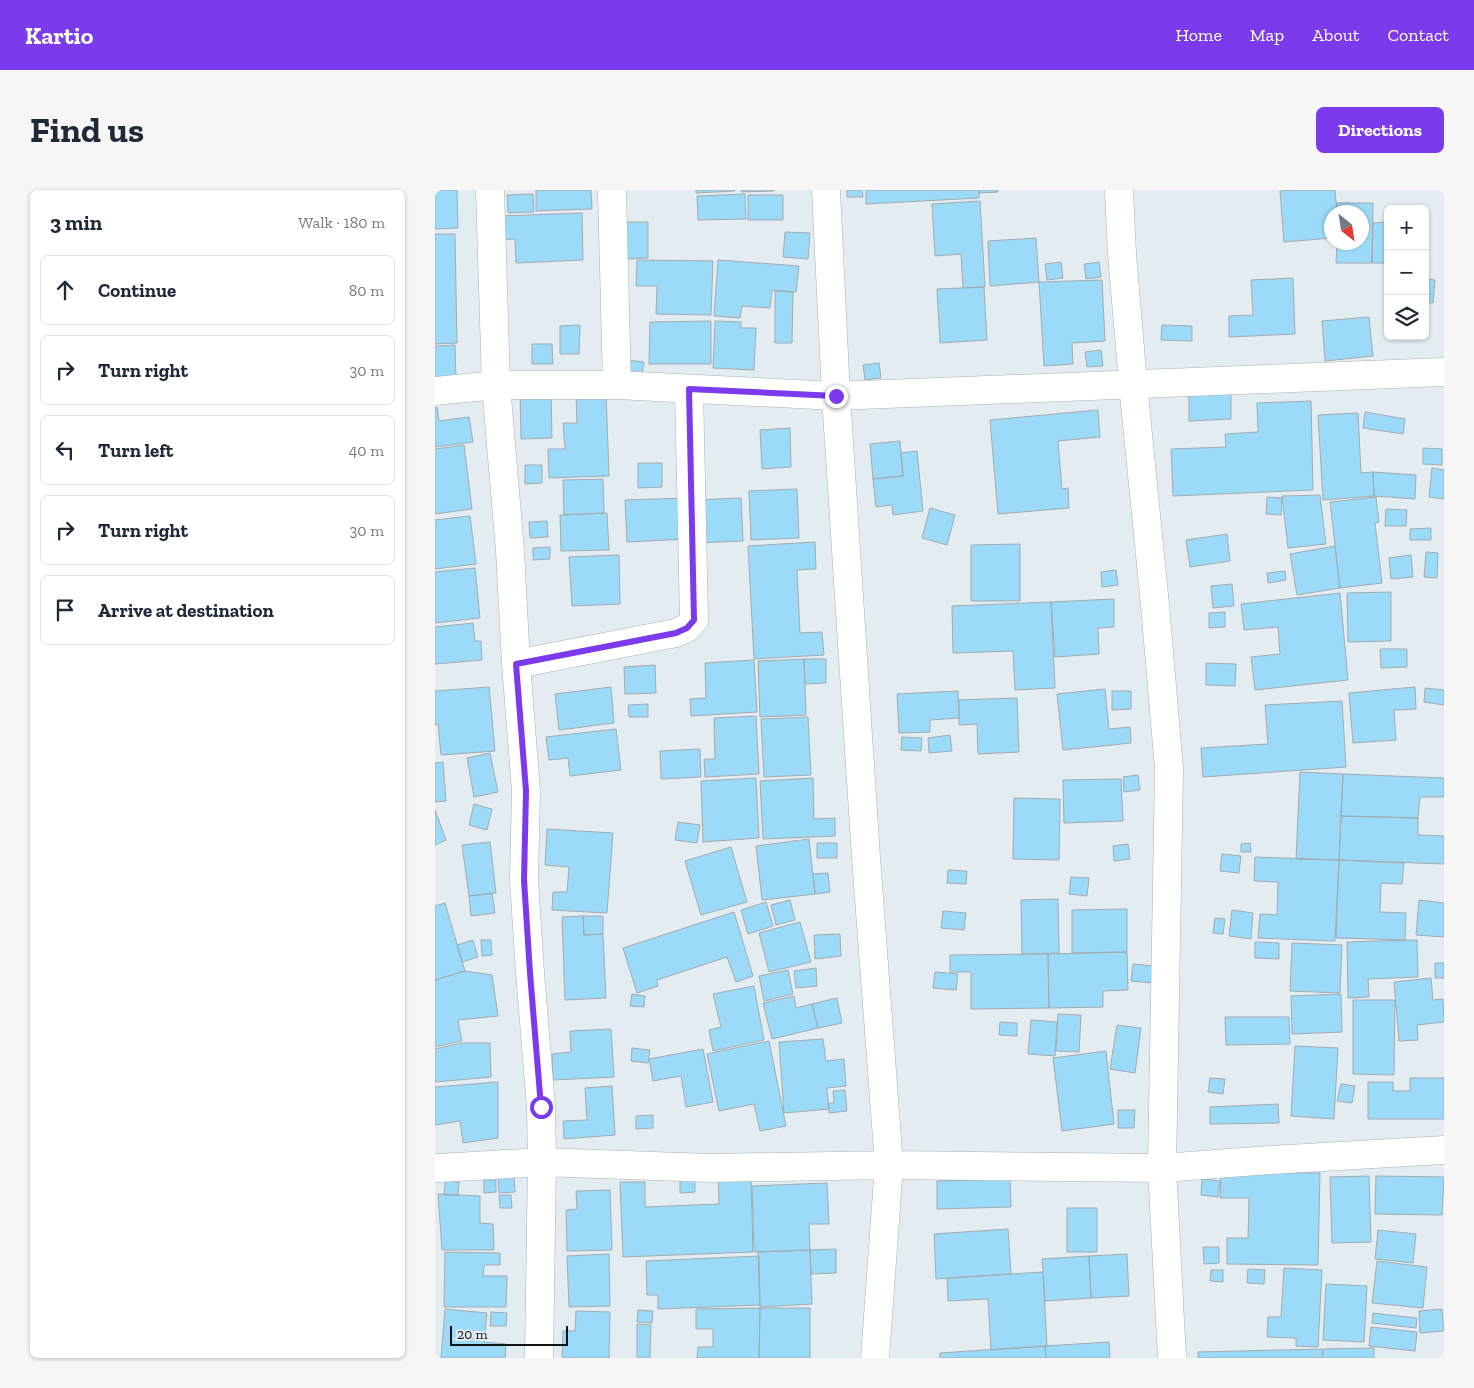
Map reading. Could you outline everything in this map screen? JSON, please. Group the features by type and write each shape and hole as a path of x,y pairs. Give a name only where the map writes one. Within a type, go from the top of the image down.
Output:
{"street":[{"path":"490,190 496,385 510,551 516,664 526,791 524,880 541,1107 539,1358"},
{"path":"612,190 617,385"},
{"path":"826,190 836,396 866,858 889,1165 875,1358"},
{"path":"1119,190 1122,254 1133,384 1169,769 1162,1168 1172,1358"},
{"path":"435,391 496,385 617,385 836,396 1444,372"},
{"path":"516,664 676,633 687,628 694,620 689,389"},
{"path":"436,1169 542,1162 710,1168 889,1165 1162,1168 1444,1150"}],"building":[{"path":"435,190 457,190 458,228 435,229"},
{"path":"536,190 591,190 592,209 536,211"},
{"path":"696,190 735,190 735,191 696,193"},
{"path":"741,190 774,190 774,191 741,192"},
{"path":"847,190 862,190 863,197 847,197"},
{"path":"866,190 979,190 979,198 866,204"},
{"path":"979,190 998,190 998,192 979,193"},
{"path":"1335,190 1336,205 1324,205 1324,239 1284,242 1280,191"},
{"path":"533,194 534,212 508,213 507,195"},
{"path":"745,194 746,219 698,220 697,196"},
{"path":"748,195 783,195 783,220 748,220"},
{"path":"980,201 985,287 963,288 961,254 935,256 932,204"},
{"path":"1337,203 1373,203 1372,263 1336,263 1337,250 1369,250 1369,205 1337,205"},
{"path":"582,213 583,260 516,263 515,239 498,240 497,216"},
{"path":"621,222 648,222 648,258 627,259 627,242 621,242"},
{"path":"1384,222 1384,263 1372,263 1373,223"},
{"path":"785,232 810,233 808,259 783,257"},
{"path":"435,234 455,234 457,343 435,344"},
{"path":"1036,238 1039,282 990,286 988,241"},
{"path":"637,260 713,261 711,315 656,314 657,286 636,286"},
{"path":"718,260 799,266 796,292 772,290 770,308 742,306 740,318 714,316"},
{"path":"1061,262 1063,278 1047,280 1045,264"},
{"path":"1099,262 1101,277 1086,279 1084,264"},
{"path":"1293,278 1295,334 1229,337 1229,316 1253,315 1251,280"},
{"path":"1429,279 1435,280 1433,303 1429,303"},
{"path":"1102,280 1105,341 1072,343 1073,364 1044,366 1039,282"},
{"path":"984,287 987,340 940,343 937,289"},
{"path":"775,291 793,292 792,343 775,343"},
{"path":"1369,317 1373,356 1325,361 1322,321"},
{"path":"711,321 711,364 649,364 650,322"},
{"path":"715,321 741,322 741,328 756,328 754,370 713,368"},
{"path":"580,325 579,354 560,354 560,326"},
{"path":"1162,325 1192,326 1192,341 1161,340"},
{"path":"532,344 552,344 553,364 532,364"},
{"path":"455,345 456,379 435,379 435,346"},
{"path":"1101,350 1103,366 1087,367 1085,352"},
{"path":"627,360 644,362 642,374 626,372"},
{"path":"879,363 881,378 865,380 863,365"},
{"path":"551,391 552,438 521,439 520,392"},
{"path":"606,392 609,476 549,478 548,449 565,449 563,423 577,423 576,393"},
{"path":"1231,394 1231,419 1189,421 1189,395"},
{"path":"1311,401 1313,490 1173,496 1171,449 1226,447 1225,434 1258,432 1257,403"},
{"path":"437,407 439,421 469,417 473,442 435,447 435,408"},
{"path":"1098,410 1100,437 1058,441 1062,489 1068,488 1069,508 998,514 990,420"},
{"path":"1365,412 1405,419 1403,434 1363,428"},
{"path":"1358,413 1361,473 1373,472 1374,496 1323,500 1318,415"},
{"path":"790,428 791,467 762,469 760,430"},
{"path":"900,441 903,476 873,479 870,444"},
{"path":"464,445 472,509 435,514 435,449"},
{"path":"1423,448 1442,449 1442,465 1423,464"},
{"path":"917,451 923,511 893,515 892,505 876,507 873,479 903,476 901,453"},
{"path":"638,463 662,463 662,487 638,488"},
{"path":"525,465 542,465 542,483 525,484"},
{"path":"1432,468 1444,470 1444,499 1429,497"},
{"path":"1373,472 1416,475 1415,499 1374,496"},
{"path":"603,479 604,513 564,515 563,480"},
{"path":"797,489 799,538 751,540 749,491"},
{"path":"1320,495 1326,544 1288,548 1282,496"},
{"path":"1267,497 1282,498 1281,515 1266,514"},
{"path":"1376,497 1379,522 1375,523 1382,583 1340,588 1330,502"},
{"path":"687,498 688,539 627,542 625,500"},
{"path":"741,498 743,541 696,543 694,500"},
{"path":"930,508 955,515 947,545 922,538"},
{"path":"1386,509 1407,510 1406,526 1385,526"},
{"path":"607,513 609,550 561,551 560,515"},
{"path":"470,516 476,564 435,569 435,520"},
{"path":"547,521 548,537 530,538 529,522"},
{"path":"1431,528 1431,540 1410,540 1410,529"},
{"path":"1227,534 1230,561 1190,567 1186,540"},
{"path":"815,542 816,569 797,570 800,633 822,632 824,655 754,659 748,546"},
{"path":"1020,544 1020,601 971,601 971,545"},
{"path":"1335,546 1340,588 1297,595 1290,554"},
{"path":"550,547 550,559 533,560 533,548"},
{"path":"1426,552 1438,553 1437,578 1424,577"},
{"path":"619,555 620,604 572,606 569,557"},
{"path":"1411,555 1413,577 1391,579 1389,558"},
{"path":"475,568 480,618 435,623 435,572"},
{"path":"1116,570 1118,585 1102,587 1101,572"},
{"path":"1285,571 1286,580 1268,583 1267,573"},
{"path":"1232,584 1234,606 1213,608 1211,586"},
{"path":"1391,592 1391,641 1348,642 1347,593"},
{"path":"1340,593 1348,680 1255,690 1251,657 1280,654 1278,627 1244,630 1241,604"},
{"path":"1114,599 1114,627 1098,628 1099,654 1055,657 1051,602"},
{"path":"1051,602 1055,688 1015,690 1013,651 953,653 952,606"},
{"path":"1225,612 1225,627 1209,628 1209,613"},
{"path":"473,623 475,641 481,641 482,660 435,664 435,627"},
{"path":"1380,649 1407,649 1407,667 1381,668"},
{"path":"804,659 806,715 760,717 758,661"},
{"path":"804,659 826,659 826,683 805,684"},
{"path":"754,660 757,712 691,716 690,699 706,698 705,663"},
{"path":"1206,663 1236,664 1235,686 1206,685"},
{"path":"655,665 656,693 625,694 624,667"},
{"path":"489,687 495,751 441,755 438,724 435,725 435,691"},
{"path":"611,687 614,723 559,730 555,694"},
{"path":"1415,687 1416,709 1394,710 1396,740 1353,743 1349,693"},
{"path":"1425,688 1444,690 1444,705 1424,702"},
{"path":"1105,689 1109,729 1130,727 1131,743 1063,750 1057,694"},
{"path":"958,691 959,718 930,720 930,732 899,733 897,694"},
{"path":"1112,691 1131,691 1131,709 1112,710"},
{"path":"1017,698 1019,752 978,754 977,724 959,725 959,700"},
{"path":"1342,701 1346,767 1203,777 1201,748 1268,744 1265,705"},
{"path":"648,704 648,717 629,717 628,705"},
{"path":"756,716 759,774 705,777 704,759 715,759 714,718"},
{"path":"808,717 811,775 764,777 761,719"},
{"path":"616,729 621,770 570,776 568,758 549,760 546,737"},
{"path":"950,735 952,751 929,753 928,738"},
{"path":"902,737 922,738 921,751 901,750"},
{"path":"700,749 701,777 661,779 660,751"},
{"path":"490,753 498,792 474,797 467,758"},
{"path":"443,762 446,801 435,802 435,763"},
{"path":"1300,772 1343,774 1339,860 1296,859"},
{"path":"1343,774 1444,778 1444,797 1420,797 1418,818 1341,816"},
{"path":"1138,775 1140,790 1124,792 1123,777"},
{"path":"756,778 759,838 703,842 701,781"},
{"path":"813,778 814,819 835,818 835,836 763,839 760,781"},
{"path":"1121,779 1123,821 1064,823 1063,780"},
{"path":"1014,798 1060,799 1059,860 1013,859"},
{"path":"474,804 492,809 487,830 469,825"},
{"path":"435,810 446,840 435,845"},
{"path":"1341,816 1418,818 1418,835 1444,836 1444,864 1339,860"},
{"path":"678,822 700,825 697,843 675,840"},
{"path":"547,829 613,833 607,913 552,910 553,892 567,892 569,867 545,865"},
{"path":"809,839 815,894 762,900 756,846"},
{"path":"490,842 496,893 469,896 462,845"},
{"path":"817,843 837,843 837,858 817,858"},
{"path":"1250,843 1251,852 1241,852 1241,844"},
{"path":"1128,844 1130,859 1114,861 1113,846"},
{"path":"731,847 747,902 701,915 685,861"},
{"path":"1222,854 1241,856 1239,873 1220,871"},
{"path":"1255,857 1339,860 1335,941 1258,938 1260,914 1277,915 1278,882 1254,881"},
{"path":"1339,860 1404,863 1402,884 1381,883 1380,912 1406,913 1405,940 1336,938"},
{"path":"948,870 967,871 966,884 947,883"},
{"path":"828,873 830,892 815,894 813,874"},
{"path":"1071,877 1089,878 1087,896 1069,894"},
{"path":"492,893 495,913 471,916 469,896"},
{"path":"1058,899 1059,953 1022,954 1021,900"},
{"path":"790,900 795,920 776,925 771,905"},
{"path":"1419,900 1444,903 1444,937 1416,935"},
{"path":"766,902 773,926 748,934 741,910"},
{"path":"445,903 465,971 435,980 435,906"},
{"path":"1127,909 1127,952 1072,953 1072,910"},
{"path":"1232,910 1253,913 1251,939 1229,936"},
{"path":"943,911 966,913 964,930 941,928"},
{"path":"734,912 753,976 736,982 727,957 657,980 658,986 637,993 623,948"},
{"path":"583,916 584,935 603,934 606,998 565,1000 562,917"},
{"path":"583,916 603,916 603,934 584,935"},
{"path":"1215,918 1225,919 1223,934 1213,933"},
{"path":"800,922 811,962 769,972 759,933"},
{"path":"840,934 841,956 815,959 814,935"},
{"path":"473,940 478,957 462,962 457,945"},
{"path":"481,940 491,940 492,955 482,956"},
{"path":"1417,940 1418,977 1368,979 1369,997 1348,998 1347,942"},
{"path":"1255,942 1279,943 1279,959 1255,958"},
{"path":"1292,943 1342,945 1340,993 1290,991"},
{"path":"1127,952 1128,990 1103,991 1103,1007 1049,1008 1048,954"},
{"path":"1048,954 1049,1008 971,1009 971,972 950,972 950,955"},
{"path":"1435,963 1444,963 1444,978 1435,978"},
{"path":"1133,964 1155,966 1154,983 1131,981"},
{"path":"816,968 817,986 796,988 794,971"},
{"path":"788,970 793,994 764,1001 759,976"},
{"path":"465,971 492,975 498,1016 458,1020 462,1041 435,1047 435,980"},
{"path":"935,972 958,974 956,990 933,988"},
{"path":"1431,978 1433,1000 1443,999 1444,1022 1417,1025 1418,1040 1399,1041 1394,982"},
{"path":"754,986 764,1040 713,1051 709,1030 721,1027 713,994"},
{"path":"632,994 645,996 644,1007 630,1006"},
{"path":"1341,994 1342,1032 1292,1034 1291,996"},
{"path":"794,996 796,1008 812,1004 818,1028 772,1039 763,1003"},
{"path":"837,998 842,1023 818,1028 812,1004"},
{"path":"1353,1000 1395,1000 1394,1075 1353,1074"},
{"path":"1058,1014 1081,1015 1079,1052 1056,1051"},
{"path":"1225,1017 1289,1017 1290,1044 1226,1045"},
{"path":"1031,1020 1057,1022 1055,1056 1028,1054"},
{"path":"1000,1022 1017,1023 1017,1036 999,1035"},
{"path":"1117,1025 1141,1028 1135,1073 1110,1069"},
{"path":"611,1029 614,1077 553,1080 552,1054 571,1052 570,1031"},
{"path":"823,1039 826,1061 844,1059 846,1086 827,1088 829,1109 784,1113 779,1042"},
{"path":"769,1041 786,1126 760,1131 754,1104 719,1111 707,1054"},
{"path":"462,1043 490,1043 491,1077 435,1082 435,1049"},
{"path":"1295,1046 1338,1048 1334,1119 1291,1116"},
{"path":"632,1048 650,1050 648,1063 631,1061"},
{"path":"703,1049 713,1102 686,1107 681,1076 653,1081 649,1059"},
{"path":"1106,1051 1114,1124 1062,1131 1053,1058"},
{"path":"1210,1078 1225,1079 1223,1094 1208,1092"},
{"path":"1410,1078 1444,1078 1444,1119 1368,1119 1368,1082 1393,1082 1393,1091 1410,1091"},
{"path":"498,1082 498,1138 463,1143 460,1121 435,1125 435,1087"},
{"path":"1341,1084 1355,1086 1352,1103 1337,1101"},
{"path":"612,1086 615,1135 564,1139 563,1121 587,1120 585,1088"},
{"path":"845,1090 847,1111 829,1113 828,1103 834,1103 833,1091"},
{"path":"1278,1104 1279,1123 1210,1124 1210,1107"},
{"path":"1118,1110 1135,1110 1134,1128 1118,1128"},
{"path":"653,1115 653,1128 636,1129 636,1116"},
{"path":"1221,1172 1320,1173 1318,1265 1227,1264 1227,1238 1248,1238 1249,1198 1220,1198"},
{"path":"514,1175 515,1192 499,1193 498,1176"},
{"path":"751,1176 753,1252 623,1257 620,1182 645,1182 645,1207 719,1204 718,1177"},
{"path":"1369,1176 1371,1242 1332,1243 1330,1177"},
{"path":"1376,1176 1444,1177 1442,1215 1375,1214"},
{"path":"695,1179 695,1192 680,1193 680,1180"},
{"path":"1010,1179 1011,1207 937,1209 937,1181"},
{"path":"1202,1179 1220,1181 1218,1197 1201,1195"},
{"path":"484,1180 496,1180 496,1192 484,1193"},
{"path":"445,1181 459,1182 458,1195 444,1195"},
{"path":"827,1183 829,1224 809,1224 810,1250 754,1252 752,1186"},
{"path":"610,1190 612,1250 567,1251 566,1210 577,1209 576,1191"},
{"path":"438,1194 480,1196 480,1223 493,1224 494,1250 442,1250"},
{"path":"499,1195 511,1195 512,1208 500,1208"},
{"path":"1067,1208 1097,1208 1097,1252 1067,1252"},
{"path":"1008,1229 1011,1274 936,1279 934,1234"},
{"path":"1378,1230 1416,1234 1413,1263 1375,1259"},
{"path":"1203,1247 1219,1247 1219,1263 1204,1264"},
{"path":"836,1249 836,1273 811,1274 810,1250"},
{"path":"810,1250 812,1304 760,1307 758,1252"},
{"path":"445,1252 500,1253 500,1265 484,1265 483,1276 507,1276 506,1307 444,1307"},
{"path":"609,1254 610,1306 569,1307 567,1256"},
{"path":"1127,1254 1129,1296 1091,1298 1089,1256"},
{"path":"759,1256 760,1305 658,1309 658,1295 647,1295 646,1261"},
{"path":"1089,1256 1091,1298 1045,1301 1042,1259"},
{"path":"1377,1261 1427,1267 1423,1308 1372,1303"},
{"path":"1284,1268 1322,1270 1318,1347 1296,1346 1296,1338 1267,1337 1268,1317 1281,1317"},
{"path":"1248,1269 1265,1270 1264,1284 1247,1283"},
{"path":"1211,1270 1223,1270 1223,1282 1210,1281"},
{"path":"1043,1272 1047,1346 991,1350 988,1299 948,1301 947,1278"},
{"path":"1326,1284 1367,1286 1364,1342 1323,1340"},
{"path":"760,1308 810,1308 810,1358 759,1358"},
{"path":"760,1308 759,1358 697,1358 698,1347 713,1347 713,1329 696,1329 696,1309"},
{"path":"445,1309 487,1313 484,1342 506,1344 505,1358 441,1358"},
{"path":"1442,1309 1444,1331 1420,1333 1419,1311"},
{"path":"638,1310 653,1311 652,1323 637,1322"},
{"path":"576,1311 610,1312 609,1358 562,1358 563,1331 575,1331"},
{"path":"491,1312 507,1313 506,1326 490,1326"},
{"path":"1373,1313 1417,1318 1416,1328 1372,1323"},
{"path":"637,1324 651,1325 650,1358 637,1358"},
{"path":"1371,1327 1417,1332 1415,1351 1369,1346"},
{"path":"1109,1342 1110,1358 1046,1358 1045,1346"},
{"path":"1045,1346 1046,1358 940,1358 940,1353"},
{"path":"1374,1348 1374,1358 1323,1358 1323,1349"},
{"path":"1322,1349 1322,1358 1198,1358 1198,1352"}],"route":[{"path":"541,1107 524,880 526,791 516,664 676,633 687,628 694,620 689,389 836,396"}]}
